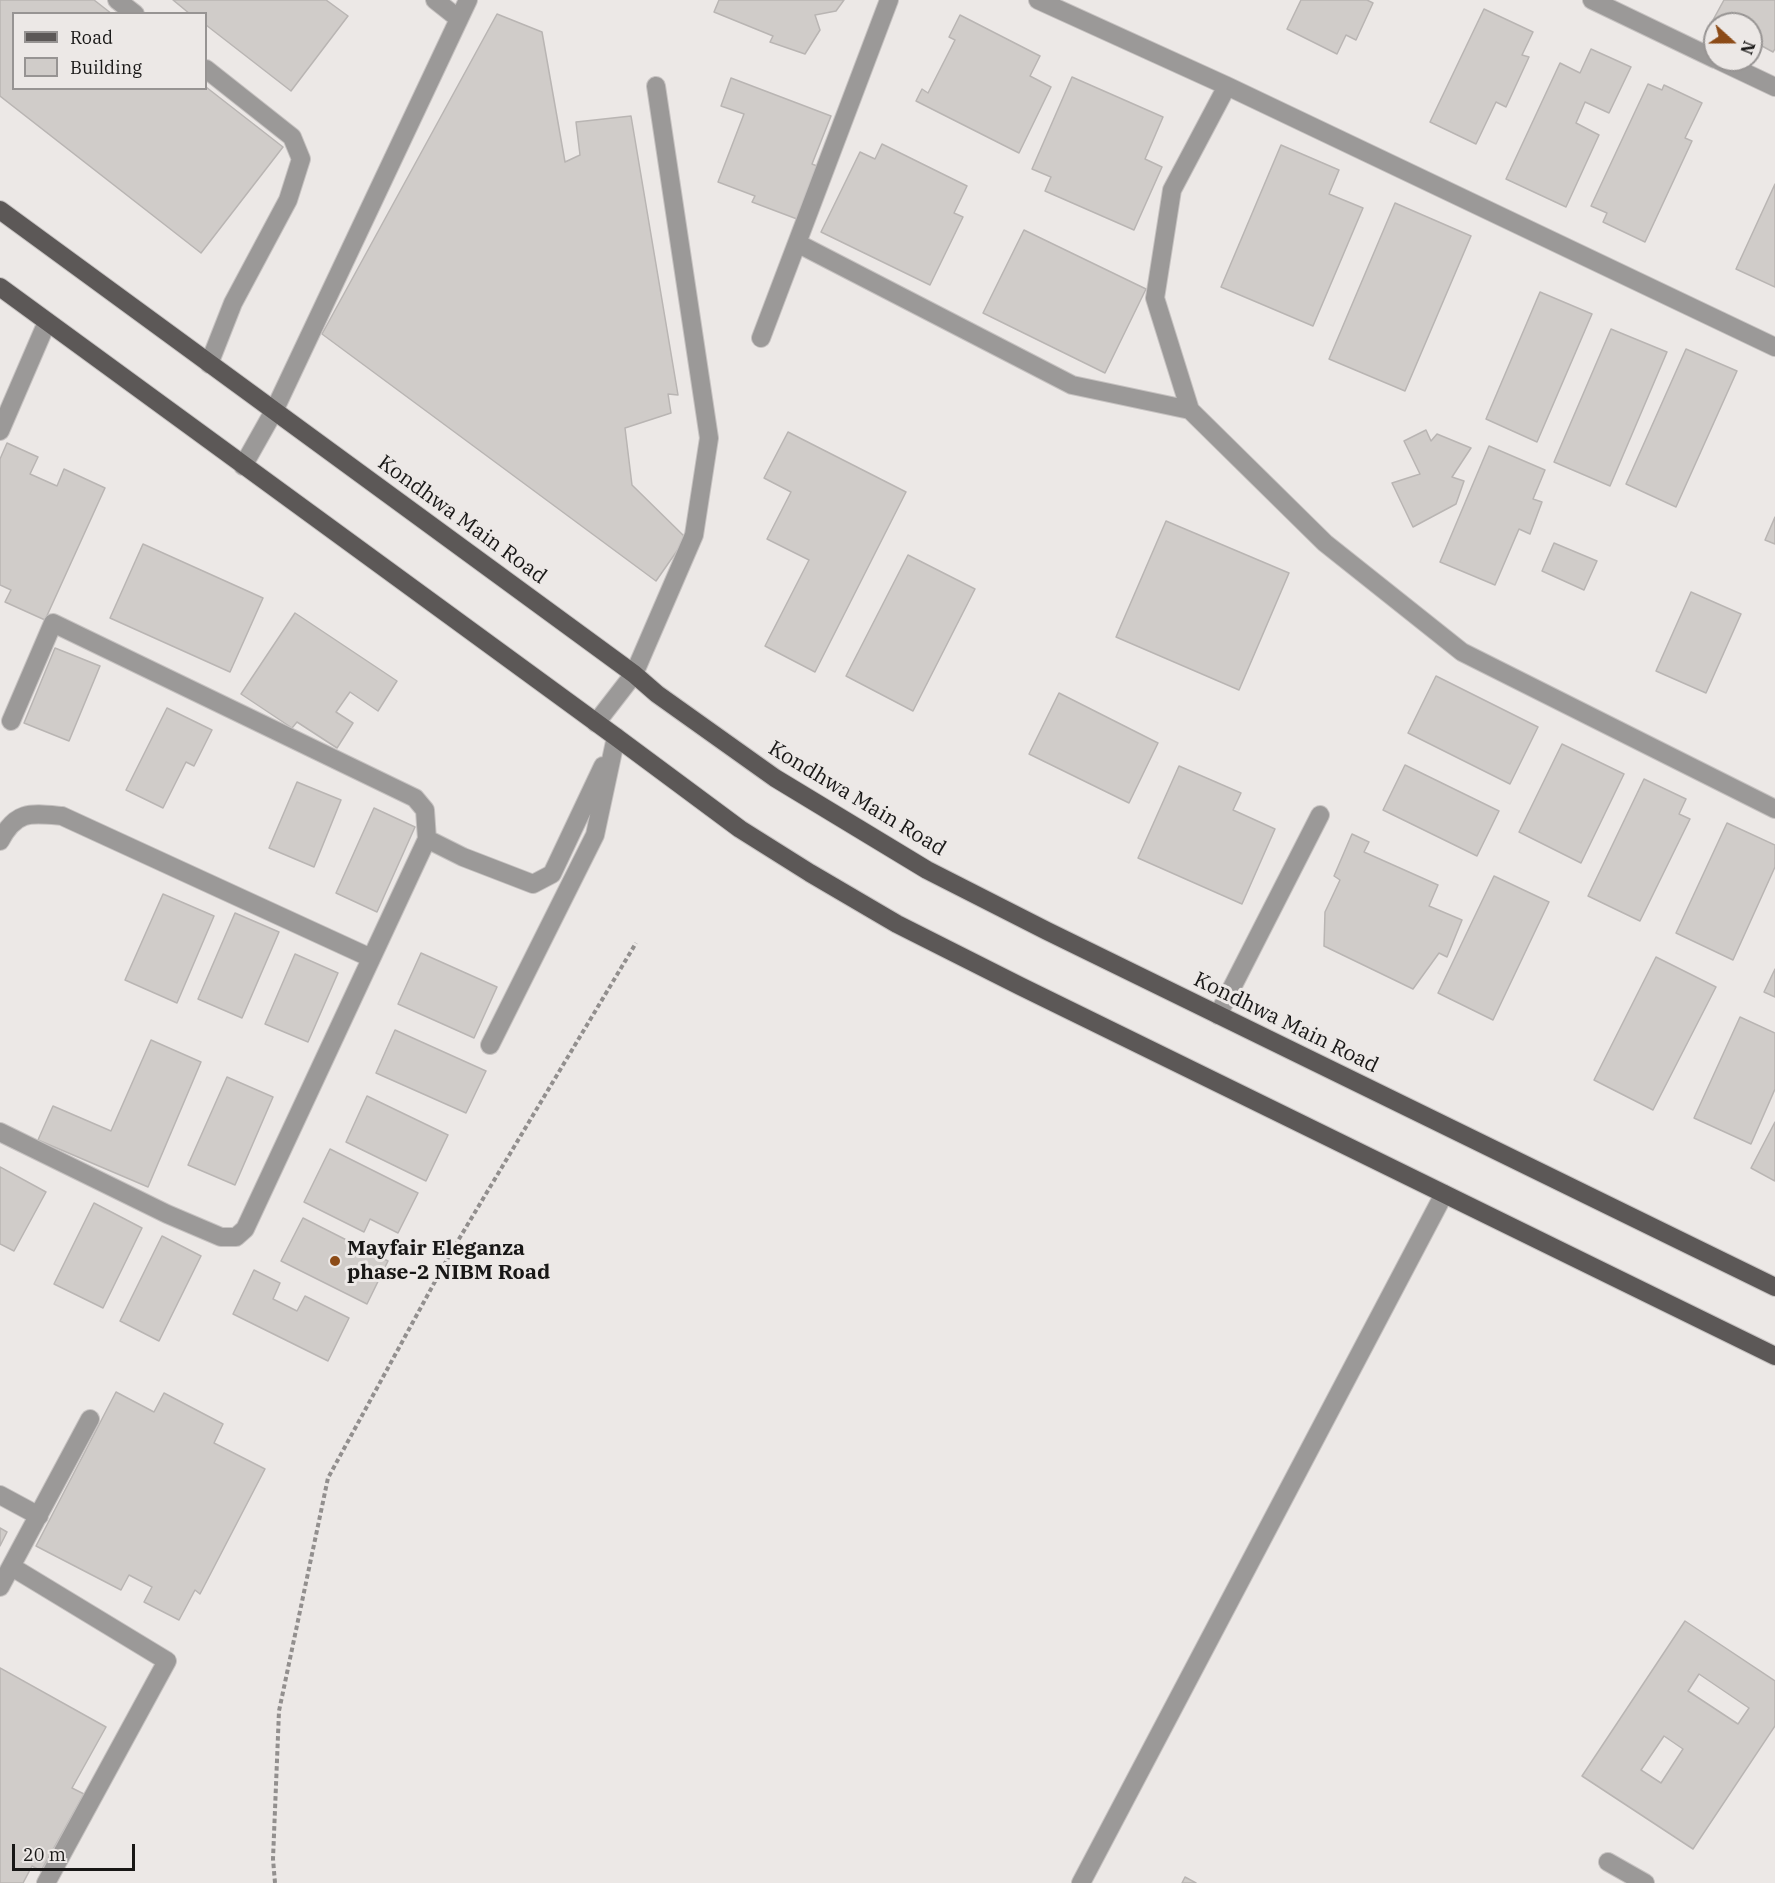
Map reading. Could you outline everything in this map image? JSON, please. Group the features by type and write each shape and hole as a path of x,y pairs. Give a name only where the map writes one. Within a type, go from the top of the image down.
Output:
{"main road":[{"name":"Kondhwa Main Road","path":"0,210 634,674 657,694 775,778 927,870 1775,1287"},
{"path":"0,287 740,829 897,924 1775,1356"}],"street":[{"path":"117,0 132,12"},
{"path":"435,0 459,19"},
{"path":"243,466 274,411 468,0"},
{"path":"761,338 889,0"},
{"path":"1038,0 1227,86 1775,347"},
{"path":"1592,0 1703,53"},
{"path":"207,70 292,137 301,159 288,200 233,303 209,364"},
{"path":"1743,72 1775,87"},
{"path":"596,723 634,674 694,535 709,438 656,86"},
{"path":"1227,86 1172,190 1155,298 1190,410 1325,543 1462,651 1775,809"},
{"path":"797,243 1072,386 1190,410"},
{"path":"0,431 47,322"},
{"path":"0,1132 166,1214 221,1237 236,1237 244,1228 427,839 425,810 415,798 53,623 11,721"},
{"path":"427,839 463,857 533,884 552,874 616,737"},
{"path":"490,1045 595,836 616,737"},
{"path":"0,842 7,827 28,813 62,816 371,958"},
{"path":"1218,1015 1320,815"},
{"path":"1081,1883 1444,1194"},
{"path":"0,1587 90,1419"},
{"path":"0,1496 39,1516"},
{"path":"12,1567 167,1661 46,1883"},
{"path":"1608,1862 1645,1883"}],"path":[{"path":"275,1883 273,1859 279,1711 328,1478 450,1254 636,943"}],"building":[{"path":"0,0 94,0 109,12 12,12 12,90 207,90 207,88 283,147 201,253 0,96"},
{"path":"173,0 326,0 348,16 291,91 207,26 207,12 188,12"},
{"path":"719,0 844,0 836,11 815,15 820,30 805,54 770,42 773,36 714,12"},
{"path":"1301,0 1367,0 1373,3 1356,40 1346,35 1337,54 1287,29"},
{"path":"1724,0 1775,0 1775,49 1773,52 1763,47 1763,12 1717,12"},
{"path":"1484,9 1533,32 1522,55 1529,57 1506,107 1496,102 1476,144 1430,122"},
{"path":"497,14 542,32 565,162 580,155 576,122 631,116 678,395 668,394 671,413 625,428 632,485 686,538 656,581 322,334"},
{"path":"960,15 1040,56 1030,76 1051,87 1019,153 916,101 922,89 928,93 955,40 949,37"},
{"path":"1591,49 1631,67 1609,113 1585,102 1576,123 1599,135 1566,207 1506,179 1560,63 1580,73"},
{"path":"1072,77 1163,117 1145,159 1162,167 1134,230 1045,191 1051,177 1032,169"},
{"path":"731,78 831,116 812,164 817,166 797,219 752,202 755,196 718,182 744,114 721,106"},
{"path":"1648,84 1662,90 1664,85 1702,103 1685,138 1692,141 1645,242 1603,222 1607,213 1591,206"},
{"path":"882,144 967,186 954,213 963,217 930,285 821,232 860,152 875,159"},
{"path":"1281,145 1339,170 1329,194 1363,208 1313,326 1221,287"},
{"path":"1775,184 1775,287 1736,269"},
{"path":"1395,203 1471,236 1405,391 1329,359"},
{"path":"1024,230 1146,289 1105,373 983,313"},
{"path":"1540,292 1592,314 1537,442 1486,419"},
{"path":"1611,329 1667,352 1610,486 1554,462"},
{"path":"1686,349 1737,371 1676,507 1626,484"},
{"path":"1426,430 1431,441 1437,434 1471,448 1452,477 1464,481 1456,504 1413,527 1392,483 1420,474 1404,441"},
{"path":"788,432 906,492 815,672 765,646 809,560 767,539 791,492 764,478"},
{"path":"7,443 38,457 30,474 57,486 64,469 105,488 45,620 5,602 11,590 0,585 0,459"},
{"path":"1489,446 1545,470 1533,499 1542,502 1530,534 1519,529 1495,585 1440,562"},
{"path":"1775,517 1775,544 1765,540"},
{"path":"1166,521 1289,573 1239,690 1116,637"},
{"path":"1554,543 1597,561 1584,590 1542,571"},
{"path":"143,544 263,598 230,672 110,618"},
{"path":"908,555 975,589 913,711 846,676"},
{"path":"1691,592 1741,614 1706,693 1656,671"},
{"path":"295,613 397,681 378,711 350,692 336,712 353,723 337,748 297,722 292,728 241,694"},
{"path":"55,648 100,666 69,741 24,723"},
{"path":"1436,676 1538,727 1510,784 1408,733"},
{"path":"1059,693 1158,743 1129,803 1029,754"},
{"path":"167,708 212,730 194,766 186,762 163,808 126,790"},
{"path":"1562,744 1624,774 1581,863 1519,832"},
{"path":"1405,765 1499,811 1477,856 1383,810"},
{"path":"1179,766 1241,793 1233,810 1275,829 1242,904 1138,858"},
{"path":"1644,779 1686,799 1679,814 1690,819 1640,921 1588,896"},
{"path":"297,782 341,800 314,867 269,848"},
{"path":"374,808 415,827 377,912 336,893"},
{"path":"1727,823 1775,845 1775,867 1733,960 1676,933"},
{"path":"1352,834 1369,842 1364,852 1438,885 1429,906 1462,920 1447,957 1439,953 1413,989 1324,946 1325,912 1340,880 1334,876"},
{"path":"1494,876 1549,902 1493,1020 1438,993"},
{"path":"163,894 214,916 177,1003 125,980"},
{"path":"235,913 279,932 242,1018 198,999"},
{"path":"421,953 497,987 474,1038 398,1004"},
{"path":"295,954 338,973 308,1042 265,1024"},
{"path":"1656,957 1716,987 1653,1110 1594,1080"},
{"path":"1775,969 1775,997 1764,992"},
{"path":"1740,1017 1775,1033 1775,1089 1751,1144 1694,1118"},
{"path":"395,1030 486,1071 466,1113 376,1073"},
{"path":"151,1040 201,1062 148,1187 38,1140 53,1106 111,1131"},
{"path":"227,1077 273,1097 235,1185 188,1165"},
{"path":"367,1096 448,1135 426,1181 346,1142"},
{"path":"1775,1122 1775,1181 1751,1168"},
{"path":"330,1149 418,1193 398,1233 370,1219 364,1232 304,1202"},
{"path":"0,1167 46,1192 14,1251 0,1244"},
{"path":"94,1203 142,1228 103,1308 54,1284"},
{"name":"Mayfair Eleganza phase-2 NIBM Road","path":"303,1218 388,1261 367,1304 281,1261"},
{"path":"162,1236 201,1256 159,1341 120,1321"},
{"path":"254,1270 280,1283 273,1299 297,1311 305,1296 349,1318 328,1361 233,1314"},
{"path":"116,1392 154,1412 164,1393 223,1424 214,1443 265,1469 200,1594 195,1590 179,1620 144,1602 152,1587 129,1575 121,1590 36,1546"},
{"path":"0,1528 7,1532 0,1546"},
{"path":"1685,1621 1775,1681 1775,1726 1693,1849 1582,1776","holes":["1699,1674 1749,1708 1738,1724 1688,1691","1664,1736 1683,1749 1661,1783 1641,1770"]},
{"path":"0,1668 106,1727 72,1788 84,1794 41,1871 32,1866 23,1883 0,1883"},
{"path":"1185,1877 1196,1883 1182,1883"}],"place":[{"name":"Mayfair Eleganza phase-2 NIBM Road","path":"335,1261"}]}
